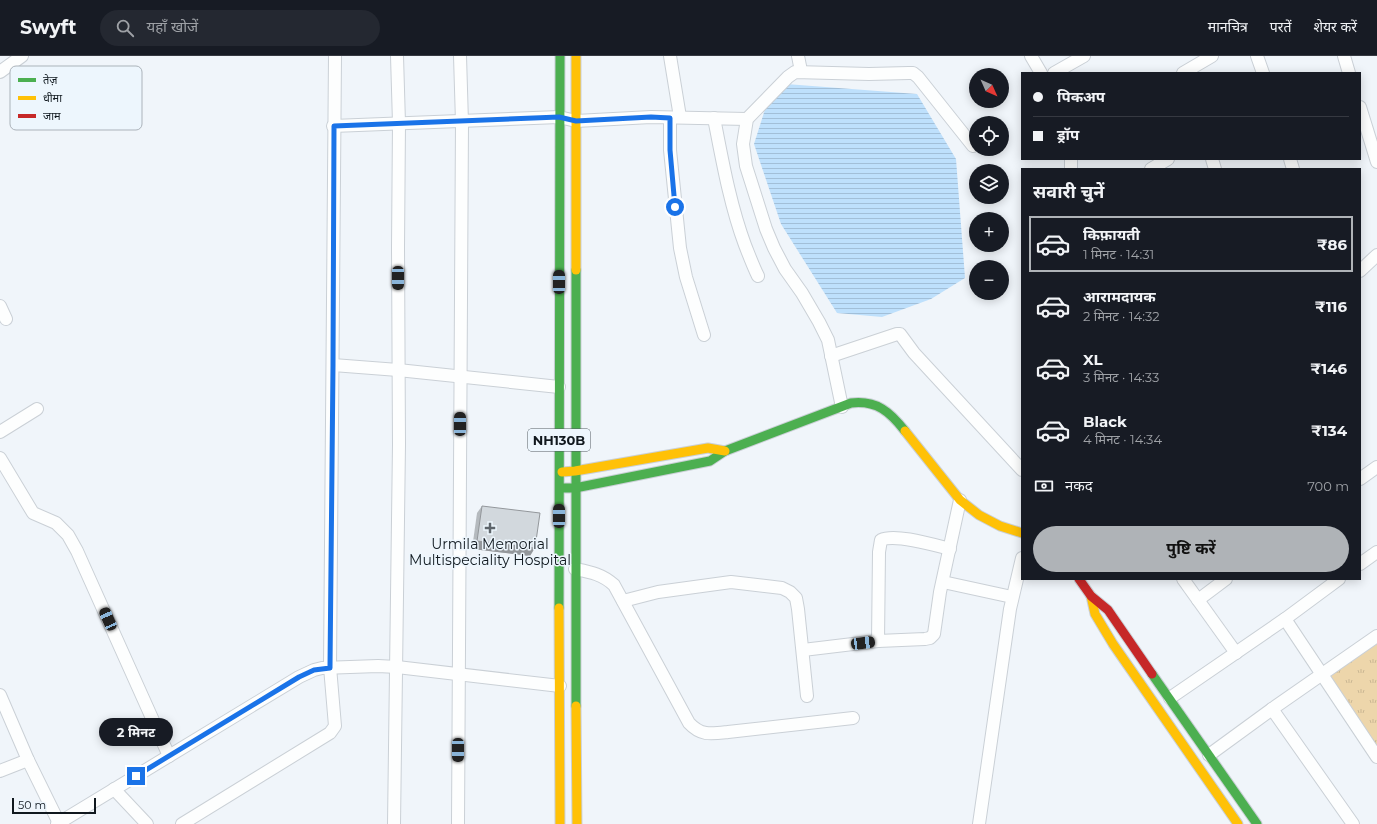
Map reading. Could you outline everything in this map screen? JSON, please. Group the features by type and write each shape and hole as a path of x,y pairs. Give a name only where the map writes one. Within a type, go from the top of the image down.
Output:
{"main road":[{"name":"NH130B","path":"560,56 560,824"},
{"name":"NH130B","path":"576,56 575,569 577,824"},
{"path":"559,488 575,488 710,461 725,451 842,407 862,401 887,411 895,418 960,500 979,516 1000,526 1021,533"},
{"path":"559,472 575,471 708,448 725,451"},
{"path":"1080,580 1091,596 1108,610 1257,824"},
{"path":"1091,596 1095,614 1113,644 1238,824"},
{"path":"1202,772 1212,759"}],"street":[{"path":"1,70 22,56"},
{"path":"182,824 330,733 335,726 330,668 335,56"},
{"path":"394,824 399,444 399,124 397,56"},
{"path":"458,824 462,122 460,56"},
{"path":"670,56 675,118 670,150 680,248 686,277 704,335"},
{"path":"798,56 801,72"},
{"path":"1031,56 1040,72"},
{"path":"1056,72 1084,56"},
{"path":"1188,65 1212,56"},
{"path":"1258,56 1263,72"},
{"path":"1344,56 1349,72"},
{"path":"842,407 828,340 802,293 785,269 766,229 746,166 743,144 747,119 788,77 795,72 826,74 913,73 918,77 969,142"},
{"path":"1361,111 1376,156"},
{"path":"334,126 559,117 576,121 651,117 747,119"},
{"path":"714,118 722,158 744,244 758,276"},
{"path":"1153,168 1166,160"},
{"path":"1361,259 1375,256"},
{"path":"1361,270 1375,256"},
{"path":"0,306 6,319"},
{"path":"832,356 900,334 914,353 1021,469"},
{"path":"333,365 398,370 559,387"},
{"path":"0,432 38,409"},
{"path":"0,458 32,513 56,523 68,535 169,756"},
{"path":"1362,473 1377,467"},
{"path":"803,650 878,641 925,639 932,636 934,634 960,500"},
{"path":"878,641 879,560 881,540 891,538 910,540 950,548"},
{"path":"1361,563 1377,552"},
{"path":"979,824 1010,609 1021,562"},
{"path":"575,569 595,573 607,579 614,585 689,723 697,731 710,734 853,718"},
{"path":"1184,580 1236,653"},
{"path":"1198,600 1225,580"},
{"path":"1170,698 1338,580"},
{"path":"624,601 658,592 731,582 782,588 790,592 796,598 807,696"},
{"path":"943,582 1012,598"},
{"path":"1284,619 1377,757"},
{"path":"1212,759 1272,709 1322,676 1377,636"},
{"path":"0,695 28,760 58,823 299,677 314,670 378,666 397,667 560,686"},
{"path":"1272,709 1353,824"},
{"path":"0,771 28,760"},
{"path":"114,789 147,824"}],"green space":[{"path":"1377,641 1377,749 1328,675"}],"water":[{"path":"786,84 917,94 956,159 965,278 931,299 882,317 837,313 781,224 754,144 768,100"}],"building":[{"path":"482,506 540,513 535,548 477,541"}],"traffic: fast":[{"path":"559,608 560,56"},
{"path":"576,270 576,706"},
{"path":"563,488 575,488 710,461 725,451 851,403 868,403 882,409 894,418 905,431"},
{"path":"1152,674 1257,824"}],"traffic: slow":[{"path":"576,56 576,270"},
{"path":"905,431 960,500 979,515 1000,526 1021,533"},
{"path":"562,472 708,448 725,451"},
{"path":"1091,596 1095,614 1113,644 1238,824"},
{"path":"559,608 560,824"},
{"path":"576,706 577,824"}],"traffic: jam":[{"path":"1080,580 1091,596 1108,610 1152,674"}],"place":[{"name":"Urmila Memorial Multispeciality Hospital","path":"490,528"}],"route":[{"path":"136,776 299,677 314,670 330,668 334,126 559,117 576,121 651,117 670,118 670,150 675,207"}]}
